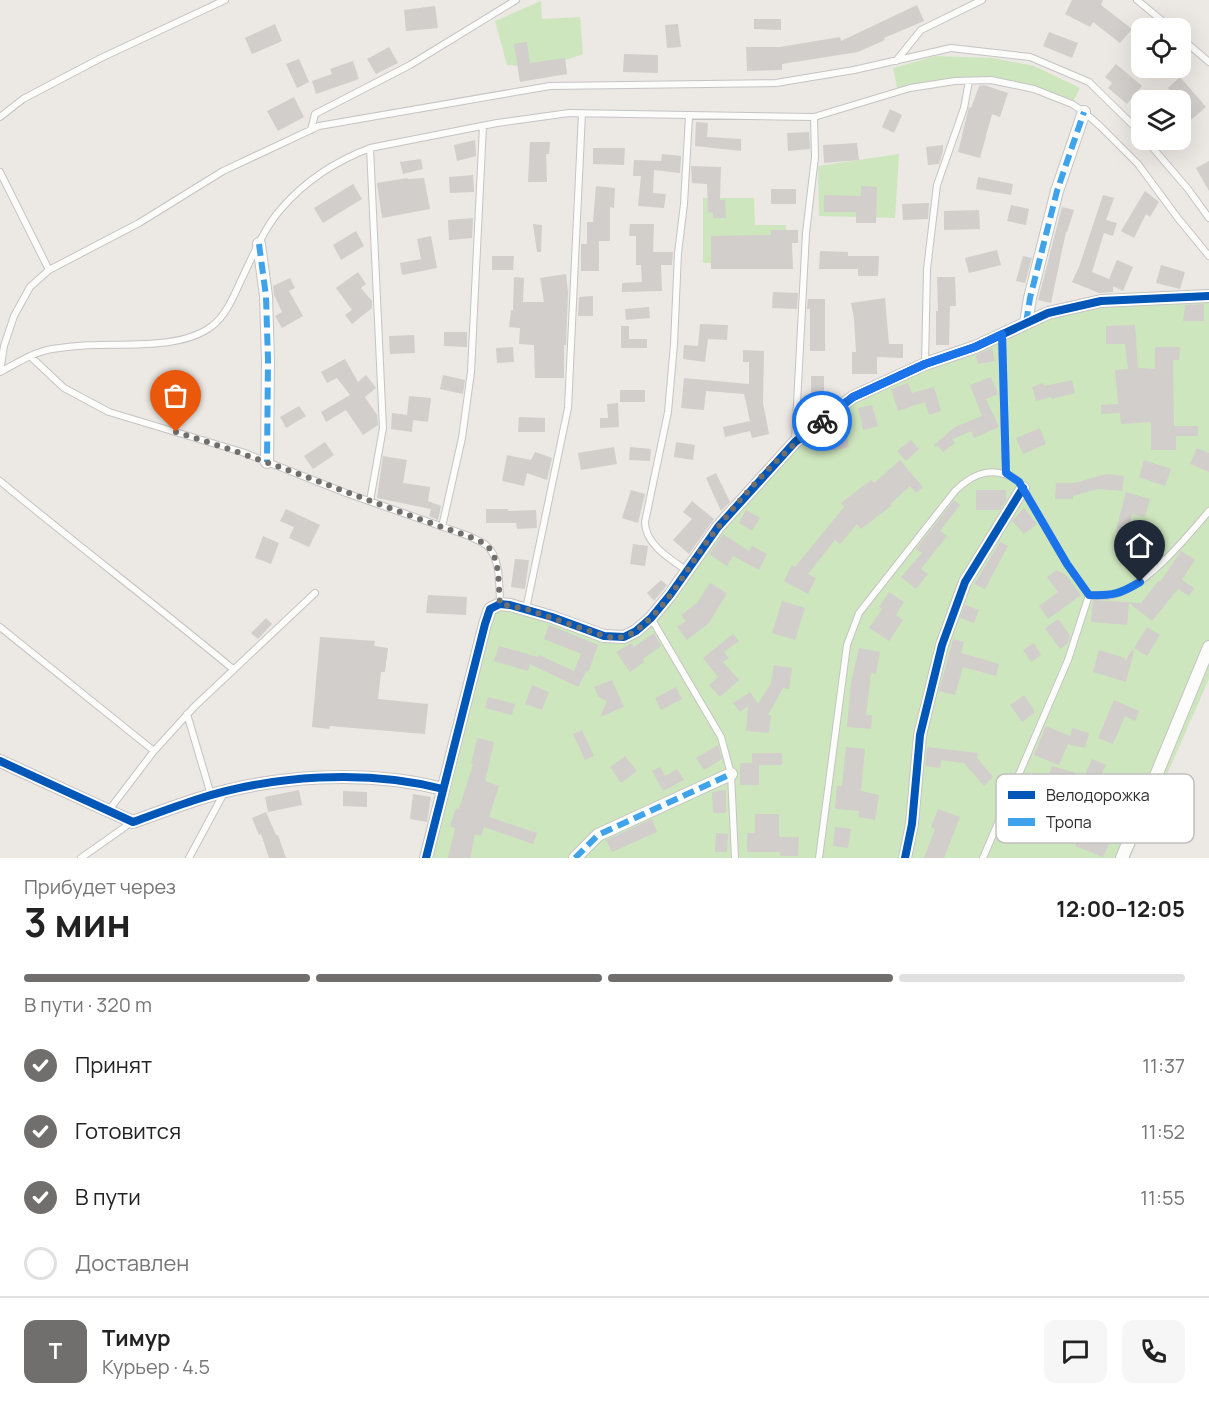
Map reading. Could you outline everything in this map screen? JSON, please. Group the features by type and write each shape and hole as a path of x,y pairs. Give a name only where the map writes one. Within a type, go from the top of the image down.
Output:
{"street":[{"path":"1026,323 1030,298 1057,191 1084,112"},
{"path":"259,244 266,296 267,462"},
{"path":"426,858 490,609 500,604 526,609 604,636 624,638 651,618 718,527 795,442 853,397 925,364 975,347 1048,314 1101,301 1209,296"},
{"path":"905,858 912,824 920,735 942,645 965,582 1023,488"},
{"path":"1157,774 1209,647"},
{"path":"0,761 133,822 211,795 270,783 315,778 405,782 443,789"},
{"path":"575,858 598,835 731,774"},
{"path":"1122,858 1128,843"}],"lane":[{"path":"0,117 23,99 101,58 199,10 225,0"},
{"path":"311,130 315,114 410,65 516,0"},
{"path":"896,61 921,30 982,0"},
{"path":"1137,0 1159,18"},
{"path":"1191,46 1209,62"},
{"path":"1,371 4,346 14,316 30,287 49,270 139,223 223,171 319,126 550,86 776,83 854,70 951,48 1030,57 1089,82 1131,123"},
{"path":"1,371 30,356 49,350 93,345 158,344 192,336 212,327 227,309 259,244 280,210 312,178 357,153 370,148 483,126 568,113 814,117 910,88 991,80 1034,89 1072,104 1101,127 1138,164 1209,256"},
{"path":"925,364 927,269 931,222 937,185 964,108 969,81"},
{"path":"526,609 568,408 582,113"},
{"path":"686,570 667,557 652,542 645,529 645,522 668,412 689,116"},
{"path":"795,442 806,233 815,157 814,117"},
{"path":"442,527 462,438 471,372 483,126"},
{"path":"369,501 383,428 370,148"},
{"path":"1155,150 1209,218"},
{"path":"0,172 49,270"},
{"path":"1002,334 1006,473"},
{"path":"30,356 64,388 110,412 242,452 485,544 491,550 495,560 500,604"},
{"path":"819,858 847,645 859,613 965,481 978,475 1006,473 1019,482 1067,564 1089,595"},
{"path":"0,481 233,669"},
{"path":"1089,595 1110,596 1140,582 1209,512"},
{"path":"109,810 154,751 188,714 315,593"},
{"path":"1019,774 1068,660 1089,595"},
{"path":"651,618 721,737 731,774 735,858"},
{"path":"0,627 154,751"},
{"path":"188,714 211,795"},
{"path":"189,858 224,793"},
{"path":"81,858 133,822"},
{"path":"983,858 996,828"}],"green space":[{"path":"541,1 542,19 580,17 583,54 545,64 507,65 495,21"},
{"path":"936,56 993,58 1034,66 1080,88 1072,104 1022,86 991,80 956,81 898,92 893,68"},
{"path":"899,154 895,218 819,216 818,166"},
{"path":"703,198 754,198 755,225 786,225 786,263 703,263"},
{"path":"1209,294 1209,679 1167,774 996,774 996,843 1137,843 1130,858 429,858 486,625 500,606 604,635 637,630 774,466 854,399 1049,309"}],"building":[{"path":"1072,0 1103,0 1101,5 1131,30 1120,43 1093,22 1090,27 1065,14"},
{"path":"917,5 924,21 858,52 782,64 782,70 747,71 746,47 780,47 840,37 841,41"},
{"path":"435,6 438,28 406,31 404,10"},
{"path":"754,19 781,19 781,30 754,29"},
{"path":"275,24 282,41 252,54 245,38"},
{"path":"678,24 681,47 667,48 665,25"},
{"path":"1049,32 1078,43 1072,58 1043,46"},
{"path":"527,42 530,63 565,58 567,74 520,82 514,44"},
{"path":"389,47 398,63 376,74 367,59"},
{"path":"624,54 658,55 658,73 623,72"},
{"path":"299,59 309,82 297,88 286,64"},
{"path":"353,61 359,79 316,94 312,81 332,74 330,69"},
{"path":"1116,64 1142,86 1139,90 1131,90 1131,99 1127,104 1108,88 1112,83 1105,77"},
{"path":"1181,78 1206,107 1191,120 1191,90 1170,90 1168,88"},
{"path":"984,85 1008,93 1000,117 992,114 980,158 958,152 969,107 971,108 979,86"},
{"path":"294,97 304,117 278,131 267,111"},
{"path":"890,109 902,115 894,133 882,127"},
{"path":"696,122 708,123 707,137 741,139 741,151 695,146"},
{"path":"809,132 810,149 788,151 787,133"},
{"path":"475,140 476,156 457,161 454,145"},
{"path":"530,142 550,142 549,154 546,154 547,182 528,182"},
{"path":"857,143 859,160 824,163 823,145"},
{"path":"943,145 939,164 928,165 926,147"},
{"path":"593,148 625,148 624,165 593,164"},
{"path":"662,154 681,156 680,173 654,170 653,193 666,194 664,208 638,206 641,176 633,176 634,160 661,161"},
{"path":"421,159 423,169 403,174 400,162"},
{"path":"1209,161 1209,191 1196,168"},
{"path":"691,166 721,167 720,200 725,200 726,218 713,218 713,213 708,212 707,184 692,183"},
{"path":"473,175 474,192 450,193 449,177"},
{"path":"978,177 1013,184 1011,195 976,189"},
{"path":"424,178 430,209 382,218 377,183"},
{"path":"353,184 362,199 323,223 314,208"},
{"path":"596,186 615,188 614,208 610,207 610,241 599,241 599,271 581,271 581,244 587,244 587,222 593,222"},
{"path":"861,186 877,187 876,223 856,223 856,212 824,212 824,195 861,196"},
{"path":"771,189 796,189 796,204 771,204"},
{"path":"1145,191 1159,202 1150,217 1146,214 1134,238 1121,231"},
{"path":"1103,195 1114,198 1106,220 1117,223 1113,236 1104,233 1092,272 1109,279 1117,260 1133,267 1123,291 1113,286 1113,292 1099,293 1072,282"},
{"path":"929,203 928,219 903,220 902,204"},
{"path":"1011,205 1029,209 1026,225 1007,221"},
{"path":"1062,207 1074,210 1066,232 1051,303 1038,300"},
{"path":"979,210 980,229 944,230 944,211"},
{"path":"473,218 472,238 449,240 448,220"},
{"path":"533,224 542,225 541,252 537,252"},
{"path":"630,224 654,224 653,252 673,252 672,265 661,265 662,291 622,292 622,283 642,282 641,265 636,265 636,236 629,236"},
{"path":"771,230 798,230 798,243 792,243 793,269 711,269 711,236 771,235"},
{"path":"356,231 364,246 341,260 333,245"},
{"path":"431,236 437,268 402,275 400,263 421,259 417,239"},
{"path":"997,250 1001,265 969,273 965,258"},
{"path":"820,251 848,252 848,256 879,256 878,276 858,276 858,269 819,269"},
{"path":"492,256 514,256 513,270 492,270"},
{"path":"1023,256 1032,258 1025,283 1016,281"},
{"path":"1161,265 1185,272 1180,289 1156,283"},
{"path":"358,272 366,284 361,288 372,301 372,308 352,324 345,315 352,310 336,288"},
{"path":"566,274 568,292 564,378 535,378 534,345 519,344 520,328 509,327 511,310 513,310 514,277 524,278 523,302 544,302 540,278"},
{"path":"937,277 955,277 956,306 950,306 949,345 936,345"},
{"path":"290,278 295,288 289,291 303,316 282,328 275,316 282,312 274,295 273,286"},
{"path":"773,292 798,293 797,309 772,308"},
{"path":"593,296 593,316 578,316 579,297"},
{"path":"885,298 889,344 903,344 903,358 877,357 877,374 852,374 852,352 856,352 851,303"},
{"path":"808,299 825,299 825,351 810,351"},
{"path":"1204,304 1204,321 1183,321 1185,305"},
{"path":"649,307 650,318 626,320 625,309"},
{"path":"700,324 728,325 727,340 708,339 705,362 683,359 684,345 698,346"},
{"path":"1135,325 1138,368 1155,369 1155,347 1180,347 1179,360 1173,360 1174,426 1198,426 1198,436 1176,436 1176,450 1151,450 1151,422 1121,424 1120,413 1101,414 1101,405 1118,404 1115,370 1128,369 1125,344 1106,344 1106,326"},
{"path":"621,326 629,326 629,339 647,339 647,348 621,348"},
{"path":"444,332 467,332 467,347 444,346"},
{"path":"414,335 415,353 390,354 389,336"},
{"path":"513,347 514,362 497,363 496,348"},
{"path":"992,348 995,361 978,364 976,355"},
{"path":"743,350 764,351 763,403 769,434 752,438 750,431 725,437 723,427 750,421 744,394 706,391 704,410 681,408 684,378 749,384 749,362 743,362"},
{"path":"345,359 358,382 366,375 376,388 365,397 377,415 378,425 363,435 346,410 326,422 321,412 350,395 337,378 327,383 321,372"},
{"path":"443,375 465,380 463,394 440,389"},
{"path":"811,376 824,376 824,401 811,401"},
{"path":"991,377 998,394 986,399 999,427 974,438 971,431 953,439 955,443 943,452 938,446 935,447 934,445 955,427 982,416 970,385"},
{"path":"1072,380 1075,393 1036,401 1032,387 1043,383 1044,386"},
{"path":"908,383 912,393 934,387 941,411 929,415 925,402 898,411 891,389"},
{"path":"620,390 645,390 645,402 620,402"},
{"path":"409,396 431,398 428,422 413,420 412,432 391,429 392,413 407,415"},
{"path":"618,403 619,427 600,428 600,418 608,418 607,404"},
{"path":"872,405 878,426 863,430 858,408"},
{"path":"299,406 306,416 286,428 280,417"},
{"path":"519,417 545,418 545,432 518,432"},
{"path":"1040,428 1046,444 1023,454 1016,438"},
{"path":"846,432 849,447 831,451 828,435"},
{"path":"911,440 919,449 906,461 897,451"},
{"path":"325,442 334,455 313,469 304,456"},
{"path":"676,442 695,445 693,460 674,457"},
{"path":"614,447 617,464 581,470 578,453"},
{"path":"630,447 651,449 650,461 629,460"},
{"path":"1197,448 1209,453 1209,472 1190,464"},
{"path":"535,452 552,458 547,480 527,473 524,486 502,481 507,455 531,460"},
{"path":"383,456 407,460 403,483 430,487 428,501 441,506 438,520 429,516 431,509 377,498"},
{"path":"900,460 923,487 916,493 910,486 890,504 891,506 861,529 857,524 840,544 835,540 808,574 816,578 808,594 784,581 792,565 795,567 844,507 841,503 871,480 874,483"},
{"path":"1144,460 1171,469 1165,486 1139,477"},
{"path":"716,473 730,502 721,511 706,478"},
{"path":"1107,474 1124,476 1122,491 1098,489 1073,496 1073,499 1055,499 1056,483 1074,483"},
{"path":"631,490 645,494 638,523 622,518"},
{"path":"976,490 1006,490 1006,500 1000,510 976,510"},
{"path":"1126,492 1150,499 1145,517 1132,514 1130,523 1127,522 1126,543 1137,544 1135,551 1146,535 1145,559 1116,557 1117,526"},
{"path":"954,500 960,505 940,531 947,536 921,569 928,574 916,589 901,577 922,553 916,549"},
{"path":"692,501 714,519 689,554 673,540 692,519 683,512"},
{"path":"1024,508 1037,524 1024,534 1012,521"},
{"path":"286,509 320,525 309,547 289,538 294,527 280,521"},
{"path":"486,509 536,510 537,528 517,529 516,523 486,523"},
{"path":"746,510 760,518 752,531 739,523"},
{"path":"723,534 749,551 752,546 767,554 759,570 733,556 727,566 709,554"},
{"path":"263,536 279,543 271,564 255,558"},
{"path":"1000,542 1008,546 985,589 974,584"},
{"path":"633,544 648,546 645,566 630,564"},
{"path":"1181,551 1195,560 1182,580 1194,588 1189,596 1178,589 1152,621 1129,603 1127,625 1091,622 1093,600 1141,603 1158,581 1160,582"},
{"path":"515,559 529,560 525,589 511,587"},
{"path":"1056,570 1066,575 1081,595 1048,619 1039,606 1058,592 1047,577"},
{"path":"661,580 667,585 654,601 647,593"},
{"path":"710,583 727,593 709,623 687,640 677,627 686,621 681,615 697,603"},
{"path":"889,592 904,602 896,615 903,620 889,641 869,628 882,609 879,607"},
{"path":"428,595 467,597 466,615 426,613"},
{"path":"782,601 805,608 795,640 772,633"},
{"path":"965,605 979,610 974,623 960,618"},
{"path":"266,618 272,624 258,639 251,633"},
{"path":"1058,619 1070,635 1068,643 1060,649 1045,628"},
{"path":"549,625 598,645 588,673 587,670 578,687 530,664 528,671 494,661 499,646 538,657 539,655 574,671 581,654 544,639"},
{"path":"1147,627 1160,635 1147,656 1134,648"},
{"path":"654,633 661,646 630,672 616,652 631,643 634,647"},
{"path":"733,634 739,641 724,652 729,658 723,662 739,680 720,697 709,685 718,677 703,658"},
{"path":"320,637 375,641 374,646 388,648 385,672 381,672 378,699 428,704 425,734 330,726 329,729 312,727"},
{"path":"953,639 964,642 961,653 999,664 996,676 963,667 955,695 939,691"},
{"path":"1034,643 1041,655 1031,662 1023,650"},
{"path":"859,648 880,652 876,674 871,673 866,715 872,715 871,729 847,727 851,682"},
{"path":"1099,650 1125,658 1124,663 1132,650 1134,651 1126,682 1093,672"},
{"path":"774,665 792,668 789,689 783,688 768,715 771,715 769,733 746,731 748,706 740,712 733,703 750,692 758,704 771,683"},
{"path":"612,680 624,707 600,717 607,701 599,697 594,687"},
{"path":"532,685 549,692 542,710 525,704"},
{"path":"676,687 682,699 661,710 655,698"},
{"path":"1024,695 1034,713 1022,722 1010,705"},
{"path":"488,697 515,704 512,715 485,708"},
{"path":"1114,700 1139,711 1135,721 1125,716 1113,744 1098,738"},
{"path":"1046,726 1070,736 1072,728 1089,733 1085,748 1068,744 1059,765 1034,755"},
{"path":"582,730 594,756 585,760 573,734"},
{"path":"477,738 494,742 485,781 499,786 489,817 537,833 533,844 484,827 481,836 475,834 470,858 448,858 455,828 450,826 456,808 459,809 473,764 471,764"},
{"path":"718,745 722,759 704,770 696,758"},
{"path":"846,747 865,749 861,791 879,795 875,820 858,817 859,811 835,809 837,786 842,786"},
{"path":"927,747 978,753 977,758 993,777 984,786 964,763 941,760 940,768 925,766"},
{"path":"752,753 782,753 782,765 759,765 759,785 740,785 740,763 752,763"},
{"path":"625,756 637,771 621,783 610,767"},
{"path":"1092,759 1106,765 1102,774 1085,774"},
{"path":"1052,766 1076,773 1076,774 1049,774"},
{"path":"660,767 665,776 677,769 684,780 663,791 652,771"},
{"path":"299,790 302,805 268,812 265,797"},
{"path":"726,790 726,813 713,813 712,792"},
{"path":"343,791 367,792 367,807 343,806"},
{"path":"413,794 431,797 427,822 410,819"},
{"path":"938,809 960,817 944,858 924,858 935,829 931,827"},
{"path":"266,812 278,835 286,858 269,858 261,834 259,835 252,818"},
{"path":"755,814 779,814 779,837 799,837 798,856 780,856 780,852 747,852 747,833 755,833"},
{"path":"652,819 657,832 612,852 606,840"},
{"path":"835,827 851,829 848,848 833,846"},
{"path":"716,833 728,834 727,852 715,852"},
{"path":"1076,843 1109,844 1103,857 1075,846"}],"marked path":[{"path":"1026,323 1030,298 1057,191 1084,112"},
{"path":"259,244 266,296 267,462"},
{"path":"575,858 598,835 731,774"}],"cycle path":[{"path":"426,858 490,609 500,604 510,605 604,636 624,637 636,631 651,618 718,527 795,442 853,397 925,364 975,347 1048,313 1101,301 1209,296"},
{"path":"905,858 912,824 920,735 942,645 965,582 1023,488"},
{"path":"0,761 133,822 227,791 288,780 351,777 383,779 443,789"}],"way so far":[{"path":"176,432 242,452 346,493 468,536 485,544 491,550 498,575 500,604 526,609 604,636 624,638 651,618 718,527 772,466 795,442 822,421"}],"route":[{"path":"822,421 853,397 925,364 975,347 1002,334 1006,473 1019,482 1067,564 1089,595 1110,596 1140,582"}]}
